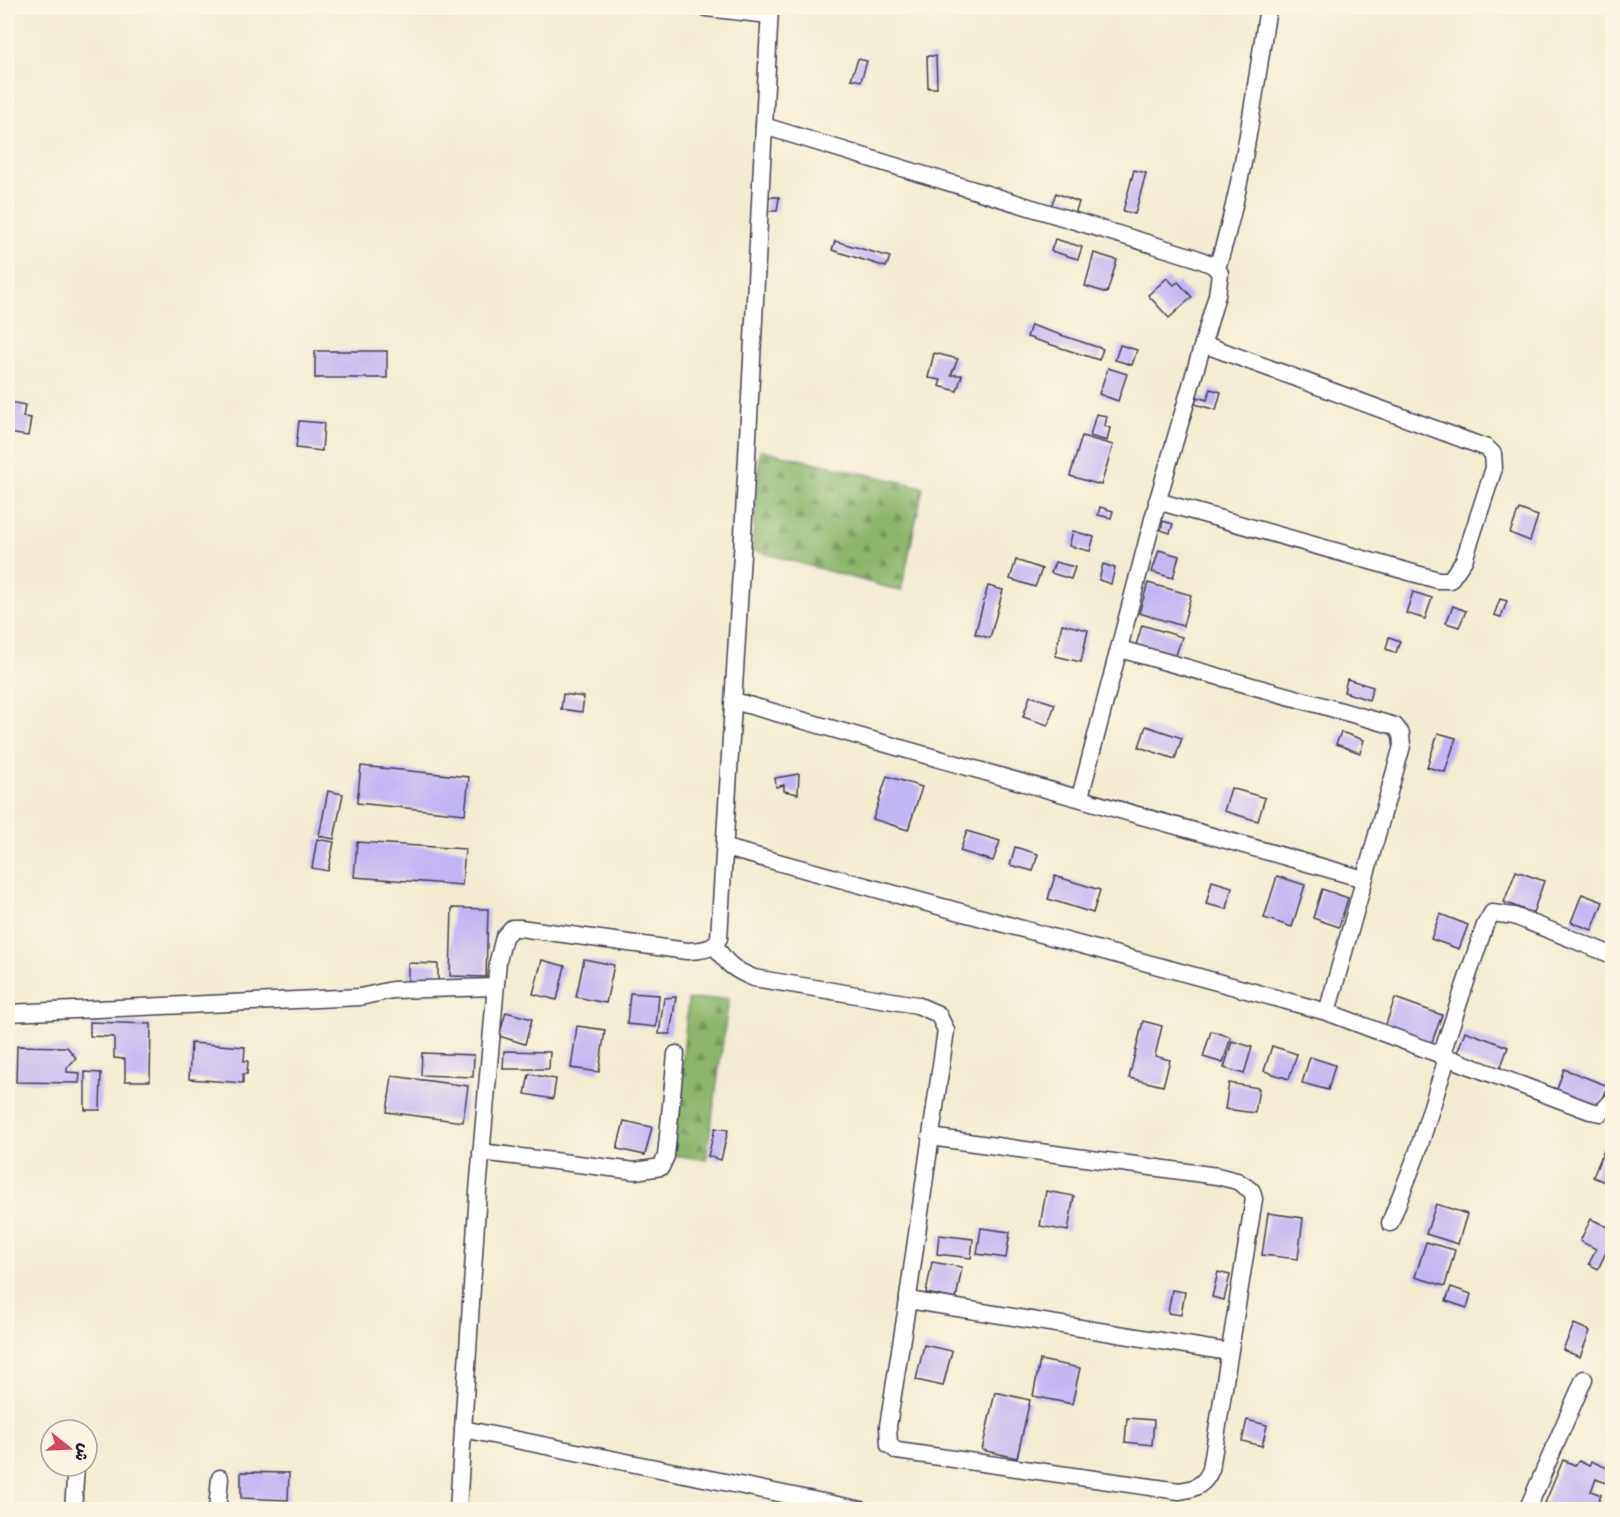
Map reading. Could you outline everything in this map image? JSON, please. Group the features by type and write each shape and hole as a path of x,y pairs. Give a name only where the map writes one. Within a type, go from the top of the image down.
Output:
{"street":[{"path":"458,1509 481,1152 495,987 504,937 512,928 532,929 687,951 707,950 715,945 721,922 770,11 706,8"},
{"path":"1080,797 1157,501 1221,282 1217,268 1231,215 1251,115 1268,8"},
{"path":"764,126 1193,257 1217,268"},
{"path":"1157,501 1326,550 1438,580 1450,580 1464,560 1494,468 1492,454 1487,448 1203,344"},
{"path":"1120,649 1395,726 1401,734 1402,746 1327,1012"},
{"path":"734,701 1364,879"},
{"path":"726,848 1327,1012 1590,1111 1601,1113 1612,1101"},
{"path":"1390,1223 1417,1154 1444,1057 1488,917 1492,913 1514,916 1612,955"},
{"path":"715,945 725,963 736,971 754,978 929,1008 938,1014 946,1030 930,1137 908,1300 887,1436 889,1445 897,1450 1179,1491 1194,1489 1208,1476 1211,1469 1254,1199 1252,1191 1244,1185 1218,1176 930,1137"},
{"path":"8,1013 360,997 392,990 495,987"},
{"path":"481,1152 635,1171 661,1167 666,1156 676,1054"},
{"path":"908,1300 1229,1352"},
{"path":"1532,1508 1584,1379"},
{"path":"463,1429 862,1509"},
{"path":"73,1509 75,1478"},
{"path":"217,1509 220,1478"}],"green space":[{"path":"760,450 923,487 901,591 752,550"},
{"path":"729,998 706,1160 674,1155 688,1000"}],"building":[{"path":"927,56 936,56 937,88 928,88"},
{"path":"858,59 867,61 861,81 851,79"},
{"path":"1134,170 1146,173 1135,214 1123,211"},
{"path":"1056,193 1079,202 1073,220 1049,212"},
{"path":"767,197 779,197 777,211 765,211"},
{"path":"1055,239 1082,247 1078,259 1051,251"},
{"path":"835,241 890,257 886,267 832,250"},
{"path":"1094,253 1117,260 1107,293 1085,286"},
{"path":"1167,278 1174,285 1178,282 1192,297 1169,318 1148,295"},
{"path":"1031,325 1103,349 1099,360 1027,337"},
{"path":"1120,345 1137,350 1132,365 1115,360"},
{"path":"315,351 387,351 387,378 315,378"},
{"path":"934,353 958,359 951,375 962,375 957,391 939,386 941,380 928,378"},
{"path":"1108,368 1127,374 1118,401 1099,394"},
{"path":"1210,389 1221,392 1216,410 1195,404 1197,397 1207,400"},
{"path":"10,402 25,405 23,417 31,418 28,436 8,433"},
{"path":"1096,414 1107,416 1105,426 1110,428 1107,441 1090,436"},
{"path":"299,421 324,423 322,451 296,448"},
{"path":"1082,436 1113,445 1101,485 1070,476"},
{"path":"1100,507 1113,511 1111,518 1098,515"},
{"path":"1519,509 1538,516 1530,541 1510,533"},
{"path":"1163,521 1173,524 1170,533 1161,530"},
{"path":"1073,531 1094,537 1090,551 1069,546"},
{"path":"1159,550 1179,556 1173,578 1152,572"},
{"path":"1016,560 1042,569 1035,587 1010,579"},
{"path":"1055,562 1075,567 1071,579 1051,573"},
{"path":"1103,564 1115,568 1111,584 1099,580"},
{"path":"1148,583 1191,595 1183,626 1139,613"},
{"path":"988,586 1003,590 990,638 975,634"},
{"path":"1413,592 1432,598 1425,619 1406,613"},
{"path":"1500,599 1507,601 1501,617 1494,615"},
{"path":"1453,606 1466,611 1459,627 1446,623"},
{"path":"1062,624 1088,630 1081,662 1055,656"},
{"path":"1142,625 1182,637 1173,664 1134,652"},
{"path":"1389,637 1400,641 1396,653 1386,649"},
{"path":"1347,679 1373,687 1369,700 1344,692"},
{"path":"563,694 584,697 582,712 561,709"},
{"path":"1030,696 1055,704 1048,725 1023,717"},
{"path":"1146,726 1182,738 1175,759 1139,747"},
{"path":"1341,732 1364,740 1360,753 1336,744"},
{"path":"1438,733 1456,738 1445,772 1427,767"},
{"path":"361,766 469,777 465,814 357,803"},
{"path":"799,774 798,794 784,791 784,785 776,787 775,778"},
{"path":"887,776 922,787 908,830 873,819"},
{"path":"1231,788 1265,798 1258,821 1224,811"},
{"path":"328,791 343,794 334,839 319,836"},
{"path":"967,831 1000,841 993,861 960,851"},
{"path":"317,839 334,842 328,871 312,868"},
{"path":"357,842 465,849 462,885 354,877"},
{"path":"1015,847 1038,854 1033,871 1010,865"},
{"path":"1516,871 1544,881 1533,913 1504,902"},
{"path":"1055,876 1100,890 1093,913 1048,899"},
{"path":"1277,876 1305,885 1292,927 1264,918"},
{"path":"1212,881 1232,887 1227,909 1206,904"},
{"path":"1322,889 1348,898 1339,927 1313,918"},
{"path":"1582,894 1603,902 1592,930 1571,922"},
{"path":"452,908 488,909 486,977 450,976"},
{"path":"1440,914 1468,925 1459,949 1431,939"},
{"path":"584,959 614,965 606,1003 576,997"},
{"path":"542,960 565,966 557,1000 533,994"},
{"path":"408,963 438,964 438,983 408,982"},
{"path":"630,993 659,995 656,1027 627,1024"},
{"path":"676,997 670,1034 659,1034 664,998"},
{"path":"1395,998 1442,1015 1430,1047 1384,1030"},
{"path":"506,1012 532,1019 525,1044 499,1036"},
{"path":"1143,1021 1162,1026 1155,1056 1170,1060 1163,1086 1129,1078"},
{"path":"90,1022 151,1024 150,1081 125,1081 125,1059 114,1058 114,1037 90,1036"},
{"path":"577,1026 605,1030 599,1072 571,1068"},
{"path":"1211,1031 1231,1037 1223,1063 1203,1057"},
{"path":"1465,1031 1508,1047 1499,1072 1456,1056"},
{"path":"1232,1041 1252,1047 1244,1074 1224,1068"},
{"path":"191,1043 245,1047 244,1061 248,1061 247,1074 243,1074 243,1083 189,1079"},
{"path":"17,1046 67,1047 76,1058 67,1068 67,1072 80,1073 79,1083 16,1082"},
{"path":"1272,1046 1297,1054 1289,1079 1264,1071"},
{"path":"504,1051 550,1052 549,1069 503,1069"},
{"path":"422,1053 474,1055 473,1077 421,1075"},
{"path":"1310,1057 1335,1065 1328,1090 1302,1083"},
{"path":"1564,1069 1608,1086 1599,1109 1556,1092"},
{"path":"85,1072 101,1073 100,1110 85,1110"},
{"path":"529,1074 556,1079 553,1099 525,1094"},
{"path":"392,1076 468,1086 463,1122 387,1112"},
{"path":"1229,1083 1259,1088 1255,1113 1225,1109"},
{"path":"624,1121 652,1127 645,1155 617,1149"},
{"path":"715,1128 728,1130 721,1160 708,1156"},
{"path":"1612,1133 1612,1185 1593,1177"},
{"path":"1046,1191 1074,1196 1068,1231 1040,1226"},
{"path":"1436,1204 1467,1214 1458,1244 1426,1234"},
{"path":"1268,1213 1303,1218 1298,1259 1262,1255"},
{"path":"1591,1219 1612,1229 1612,1240 1598,1269 1589,1264 1596,1249 1580,1241"},
{"path":"981,1228 1010,1232 1006,1258 977,1254"},
{"path":"939,1235 973,1239 971,1258 937,1254"},
{"path":"1426,1242 1455,1250 1445,1286 1415,1277"},
{"path":"932,1262 962,1267 956,1299 926,1293"},
{"path":"1218,1272 1230,1275 1224,1300 1212,1297"},
{"path":"1451,1287 1471,1294 1467,1308 1446,1301"},
{"path":"1172,1290 1185,1292 1181,1315 1168,1313"},
{"path":"1574,1324 1590,1331 1580,1357 1563,1350"},
{"path":"924,1345 952,1351 943,1386 916,1380"},
{"path":"1040,1360 1080,1368 1072,1404 1033,1396"},
{"path":"995,1392 1030,1400 1017,1458 982,1450"},
{"path":"1127,1418 1154,1420 1152,1445 1125,1442"},
{"path":"1247,1420 1267,1425 1262,1446 1242,1441"},
{"path":"1563,1460 1575,1465 1579,1461 1589,1466 1591,1461 1612,1470 1611,1485 1596,1479 1591,1491 1601,1495 1595,1510 1561,1510 1545,1503"},
{"path":"241,1472 289,1473 288,1500 241,1498"}]}
